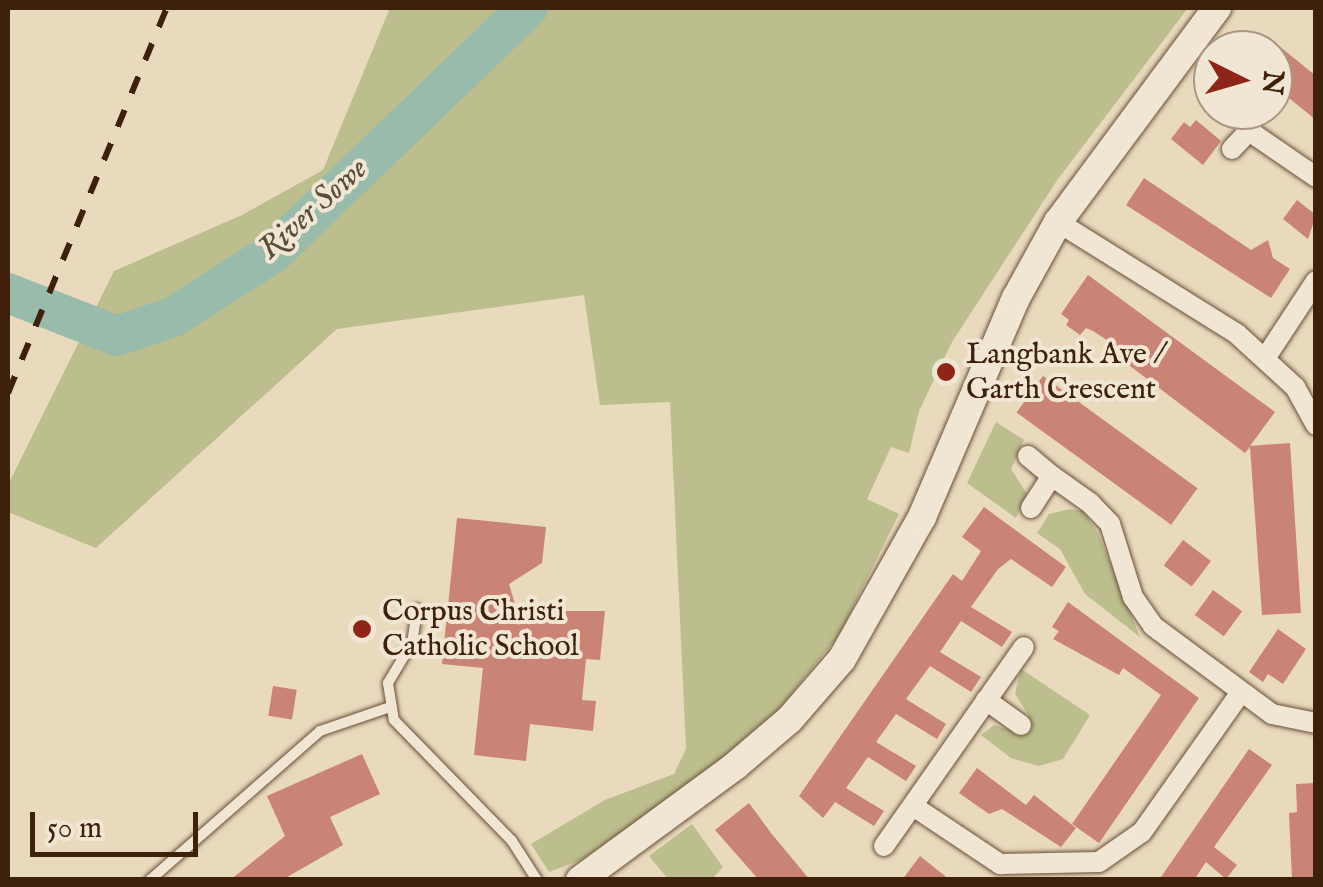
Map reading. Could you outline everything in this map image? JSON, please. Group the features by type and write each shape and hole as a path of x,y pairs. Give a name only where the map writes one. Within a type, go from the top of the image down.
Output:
{"street":[{"path":"580,880 735,766 790,719 842,658 922,517 1016,298 1058,222 1218,8"},
{"path":"1232,149 1242,130"},
{"path":"1260,130 1316,177"},
{"path":"1058,222 1266,357 1296,388 1316,424"},
{"path":"1266,357 1316,280"},
{"path":"1028,456 1110,524 1134,597 1153,626 1280,718 1316,724"},
{"path":"1031,508 1052,476"},
{"path":"884,846 1024,647"},
{"path":"913,806 1000,864 1100,862 1142,832 1241,692"},
{"path":"986,700 1021,725"}],"lane":[{"path":"417,610 412,643 388,683 394,720 512,841 536,880"},
{"path":"150,880 320,731 390,707"}],"green space":[{"path":"390,8 1188,8 1058,179 952,342 919,411 909,453 891,447 867,499 899,514 839,635 780,708 696,780 581,860 549,872 531,844 605,800 674,774 686,749 670,402 600,405 584,295 337,329 96,548 8,512 8,485 114,271 242,215 323,170"},
{"path":"996,422 1024,440 1011,469 1027,494 1016,518 967,483"},
{"path":"1070,509 1083,511 1098,533 1140,637 1085,594 1060,549 1037,533 1049,514"},
{"path":"1021,669 1090,715 1063,759 1039,766 1011,758 981,735 994,725 1016,732 1029,716 1015,694"},
{"path":"692,824 723,867 712,879 668,879 649,856"}],"building":[{"path":"1293,57 1316,76 1316,120 1293,101"},
{"path":"1184,122 1190,127 1193,124 1193,130 1208,130 1221,141 1203,165 1171,139"},
{"path":"1144,178 1251,250 1268,240 1273,258 1290,269 1271,298 1126,205"},
{"path":"1297,200 1316,215 1308,239 1283,219"},
{"path":"1088,275 1275,412 1250,446 1290,443 1301,613 1262,615 1250,447 1245,453 1126,363 1131,356 1093,331 1086,328 1080,335 1066,325 1069,320 1061,314"},
{"path":"1043,376 1198,488 1171,525 1017,412"},
{"path":"984,507 1066,567 1052,587 1011,559 998,569 971,607 1012,632 1002,647 961,621 940,652 981,677 971,692 930,666 906,699 946,724 937,739 896,714 876,742 916,766 906,781 868,757 846,788 884,811 874,826 835,802 823,818 799,796 953,574 962,581 981,551 962,537"},
{"path":"457,518 546,527 542,563 509,584 517,611 605,611 600,660 586,659 582,700 596,701 593,731 530,724 526,761 474,755 483,668 442,664"},
{"path":"1183,540 1211,561 1192,587 1164,566"},
{"path":"1213,590 1242,611 1224,636 1195,615"},
{"path":"1068,602 1199,698 1099,843 1072,824 1161,695 1123,668 1119,675 1053,639 1059,631 1052,627"},
{"path":"1278,629 1306,649 1283,684 1268,674 1263,682 1249,672"},
{"path":"273,686 297,690 292,719 268,716"},
{"path":"1249,749 1272,765 1214,847 1237,865 1226,879 1206,862 1194,880 1159,880"},
{"path":"362,754 380,794 330,817 343,845 282,880 230,880 285,836 267,796"},
{"path":"977,768 1026,805 1034,795 1076,828 1061,847 1002,809 989,814 959,793"},
{"path":"1315,783 1316,880 1292,880 1289,813 1297,812 1296,784"},
{"path":"749,803 810,880 759,880 715,830"},
{"path":"920,856 950,880 902,880"}],"waterway":[{"name":"River Sowe","path":"8,293 117,336 173,317 273,253 528,8"}],"railway":[{"path":"8,393 167,8"}],"place":[{"name":"Langbank Ave / Garth Crescent","path":"946,372"},
{"name":"Corpus Christi Catholic School","path":"362,629"}]}
